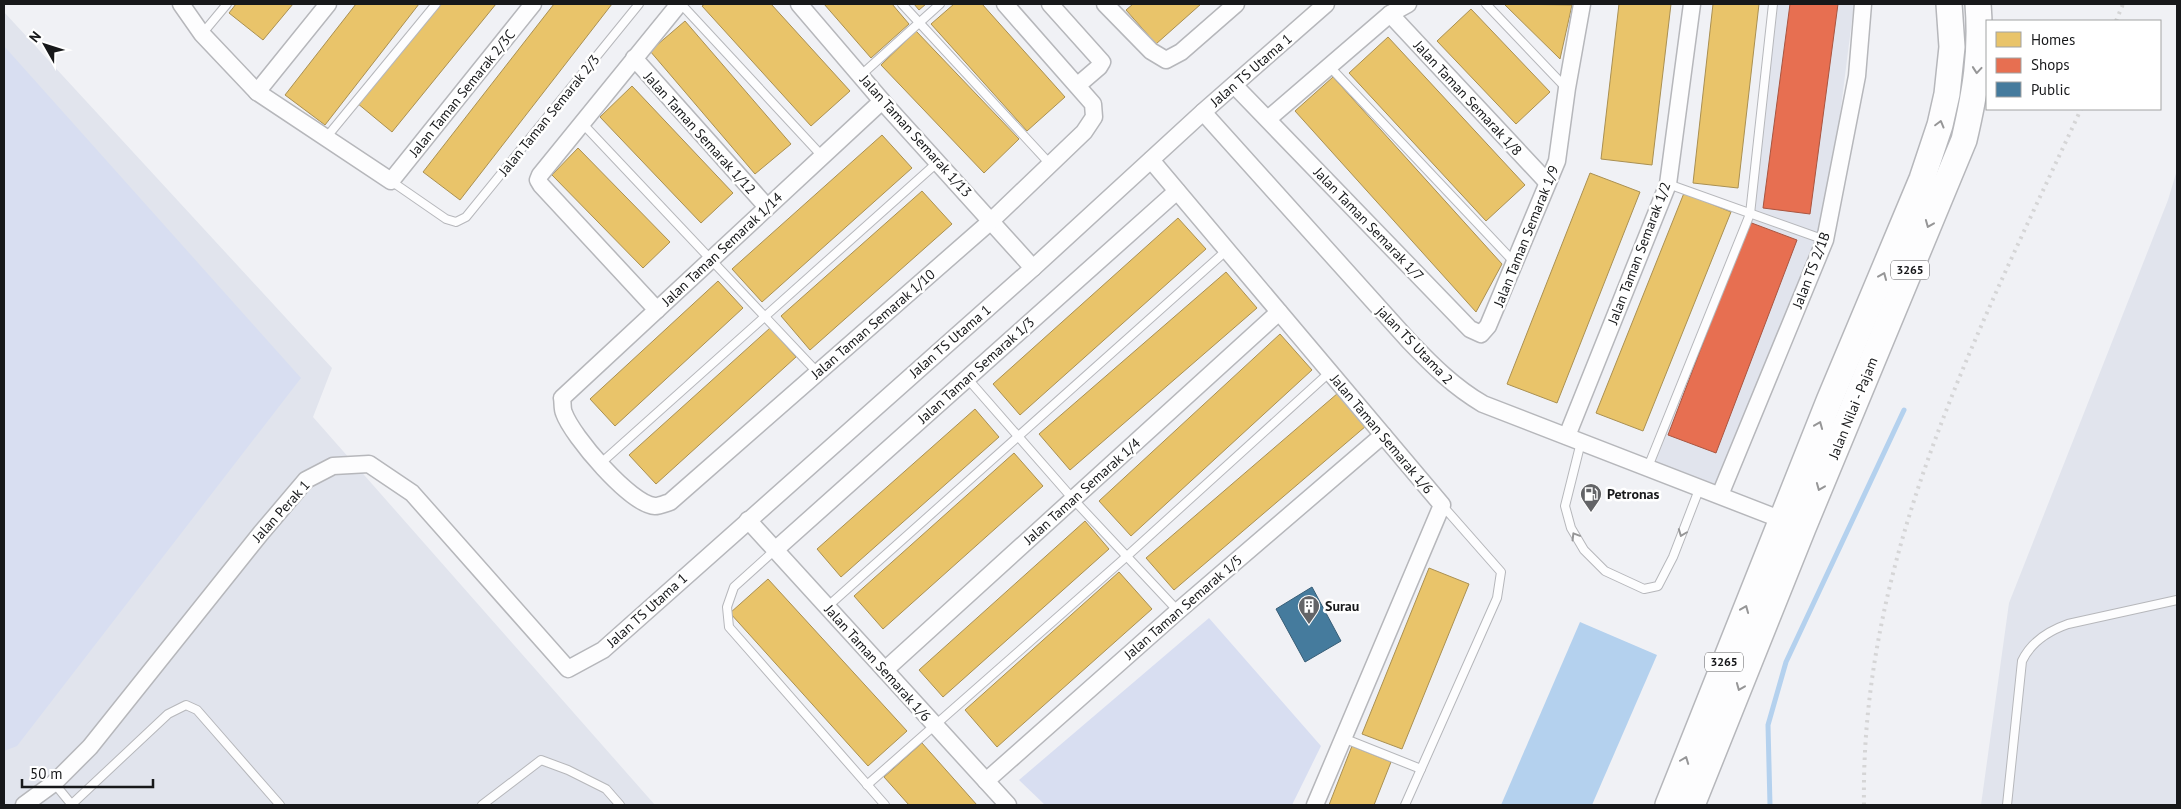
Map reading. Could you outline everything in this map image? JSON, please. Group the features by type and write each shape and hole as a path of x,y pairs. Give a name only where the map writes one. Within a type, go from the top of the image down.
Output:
{"main road":[{"name":"Jalan Nilai - Pajam","path":"1692,805 1792,524 1940,125 1952,47 1948,4"},
{"name":"Jalan Nilai - Pajam","path":"1668,805 1964,140 1976,89 1980,31 1978,4"}],"street":[{"path":"181,4 202,34 257,92 391,182"},
{"path":"257,92 328,4"},
{"name":"Jalan Taman Semarak 2/3C","path":"391,182 533,4"},
{"path":"657,310 541,186 538,180 540,174 680,4"},
{"name":"Jalan Taman Semarak 1/13","path":"799,4 882,101 939,161 1033,268"},
{"path":"1005,4 1078,85 1099,67 1102,62 1050,4"},
{"path":"1109,5 1151,52 1166,60 1181,52 1236,4"},
{"name":"Jalan TS Utama 1","path":"568,669 603,650 1033,268 1203,112 1326,4"},
{"path":"1268,119 1328,65 1390,14 1408,4"},
{"name":"Jalan Taman Semarak 1/9","path":"1470,329 1481,334 1488,326 1557,161 1567,88 1582,4"},
{"name":"Jalan Taman Semarak 1/2","path":"1574,439 1668,184 1692,4"},
{"name":"Jalan TS 2/1B","path":"1720,496 1825,240 1857,76 1863,4"},
{"name":"Jalan Taman Semarak 1/8","path":"1390,14 1547,182"},
{"name":"Jalan Taman Semarak 1/12","path":"634,58 767,207"},
{"name":"Jalan Taman Semarak 1/10","path":"601,464 619,485 642,502 656,506 670,502 991,221 1084,132 1094,117 1093,104 1078,85"},
{"name":"Jalan Taman Semarak 1/7","path":"1234,85 1470,329"},
{"name":"Jalan Taman Semarak 1/14","path":"601,464 577,435 563,413 562,398 882,101"},
{"name":"jalan TS Utama 2","path":"1203,112 1345,272 1442,375 1465,394 1483,404 1792,524"},
{"name":"Jalan Taman Semarak 1/6","path":"1151,160 1442,505 1315,805"},
{"name":"Jalan Taman Semarak 1/3","path":"775,550 1177,191"},
{"name":"Jalan Taman Semarak 1/4","path":"885,670 1279,312"},
{"name":"Jalan Taman Semarak 1/5","path":"986,781 1178,611 1383,435"},
{"name":"Jalan Perak 1","path":"24,805 54,783 90,747 261,533 306,480 333,466 369,464 412,492 568,669"},
{"name":"Jalan Taman Semarak 1/6","path":"748,520 1008,805"}],"lane":[{"path":"202,34 227,4"},
{"path":"325,139 436,4"},
{"path":"627,4 636,7"},
{"path":"680,4 822,156"},
{"path":"902,4 1050,164"},
{"path":"860,76 940,4"},
{"path":"1486,4 1567,88"},
{"path":"1648,468 1750,214 1773,4"},
{"name":"Jalan Taman Semarak 2/3","path":"391,182 446,219 456,222 466,218 636,7"},
{"path":"1328,65 1515,263"},
{"path":"582,123 818,372"},
{"path":"601,464 939,161"},
{"path":"1668,184 1825,240"},
{"path":"827,607 1227,250"},
{"path":"867,785 934,724 1126,557 1330,372"},
{"path":"967,378 1073,499 1178,611"},
{"path":"1574,439 1565,506 1571,528 1584,550 1606,571 1644,589 1658,586 1673,557 1700,488"},
{"path":"1405,805 1497,598 1501,572 1442,505"},
{"path":"775,550 734,587 727,607 729,627 885,805"},
{"path":"2007,805 2022,661 2027,650 2052,630 2068,624 2177,600"},
{"path":"54,783 71,805 168,714 186,704 197,710 280,805"},
{"path":"1343,738 1421,769"},
{"path":"482,805 541,760 568,770 606,789 620,805"}],"shaded area":[{"path":"1772,4 1854,4 1824,242 1720,498 1645,471 1749,212"},
{"path":"4,12 332,368 313,417 655,805 4,805"},
{"path":"4,46 301,378 17,746 4,751"},
{"path":"2177,170 2177,805 1981,805 2009,603 2168,200"},
{"path":"1209,618 1321,746 1292,805 1045,805 1019,780"}],"water":[{"path":"1580,622 1657,655 1592,805 1501,805"}],"building: Homes":[{"path":"236,4 293,4 263,40 229,13"},
{"path":"356,4 419,4 325,125 285,95"},
{"path":"438,4 496,4 392,132 357,103"},
{"path":"554,4 612,4 460,200 423,172"},
{"path":"705,4 771,4 850,91 811,126 702,6"},
{"path":"824,4 892,4 909,24 871,58"},
{"path":"914,4 926,4 919,10"},
{"path":"954,4 982,4 1065,97 1027,131 931,24"},
{"path":"1133,4 1201,4 1156,44 1126,10"},
{"path":"1504,4 1572,5 1560,59"},
{"path":"1619,4 1671,4 1652,165 1601,159"},
{"path":"1713,4 1759,4 1738,188 1693,183"},
{"path":"1471,9 1550,92 1516,124 1437,41"},
{"path":"685,21 791,144 755,174 650,51"},
{"path":"916,31 1019,139 984,173 881,65"},
{"path":"1388,37 1525,185 1486,221 1349,73"},
{"path":"1333,77 1502,264 1476,312 1295,111"},
{"path":"632,86 733,193 701,223 600,117"},
{"path":"882,135 912,168 762,302 732,269"},
{"path":"578,148 670,242 643,268 552,175"},
{"path":"1590,173 1640,192 1557,403 1507,384"},
{"path":"922,191 952,224 810,350 781,316"},
{"path":"1684,193 1731,212 1643,431 1596,413"},
{"path":"1178,218 1206,249 1020,415 993,384"},
{"path":"1226,272 1257,308 1070,470 1039,434"},
{"path":"718,281 743,308 615,426 590,399"},
{"path":"770,328 796,357 656,484 629,455"},
{"path":"1280,334 1312,370 1131,536 1099,501"},
{"path":"1338,393 1366,426 1174,590 1146,558"},
{"path":"975,409 999,437 841,577 817,549"},
{"path":"1014,453 1043,486 883,629 854,596"},
{"path":"1085,521 1109,549 943,697 919,670"},
{"path":"1429,568 1469,584 1402,749 1362,734"},
{"path":"1119,572 1152,609 997,747 965,710"},
{"path":"768,579 907,731 868,766 730,613"},
{"path":"922,743 977,805 909,805 884,777"},
{"path":"1352,746 1391,762 1374,805 1329,805"}],"building: Shops":[{"path":"1790,4 1838,4 1810,214 1763,208"},
{"path":"1749,222 1797,240 1716,453 1668,435"}],"building: Public":[{"name":"Surau","path":"1312,587 1341,641 1305,662 1276,609"}],"waterway":[{"path":"1770,805 1768,725 1786,662 1904,410"}],"railway":[{"path":"2116,20 2123,4"},
{"path":"1864,805 1868,712 1882,622 1904,533 1933,446 1966,360 2081,110"}],"place":[{"name":"Petronas","path":"1591,513"},
{"name":"Surau","path":"1309,625"}]}
